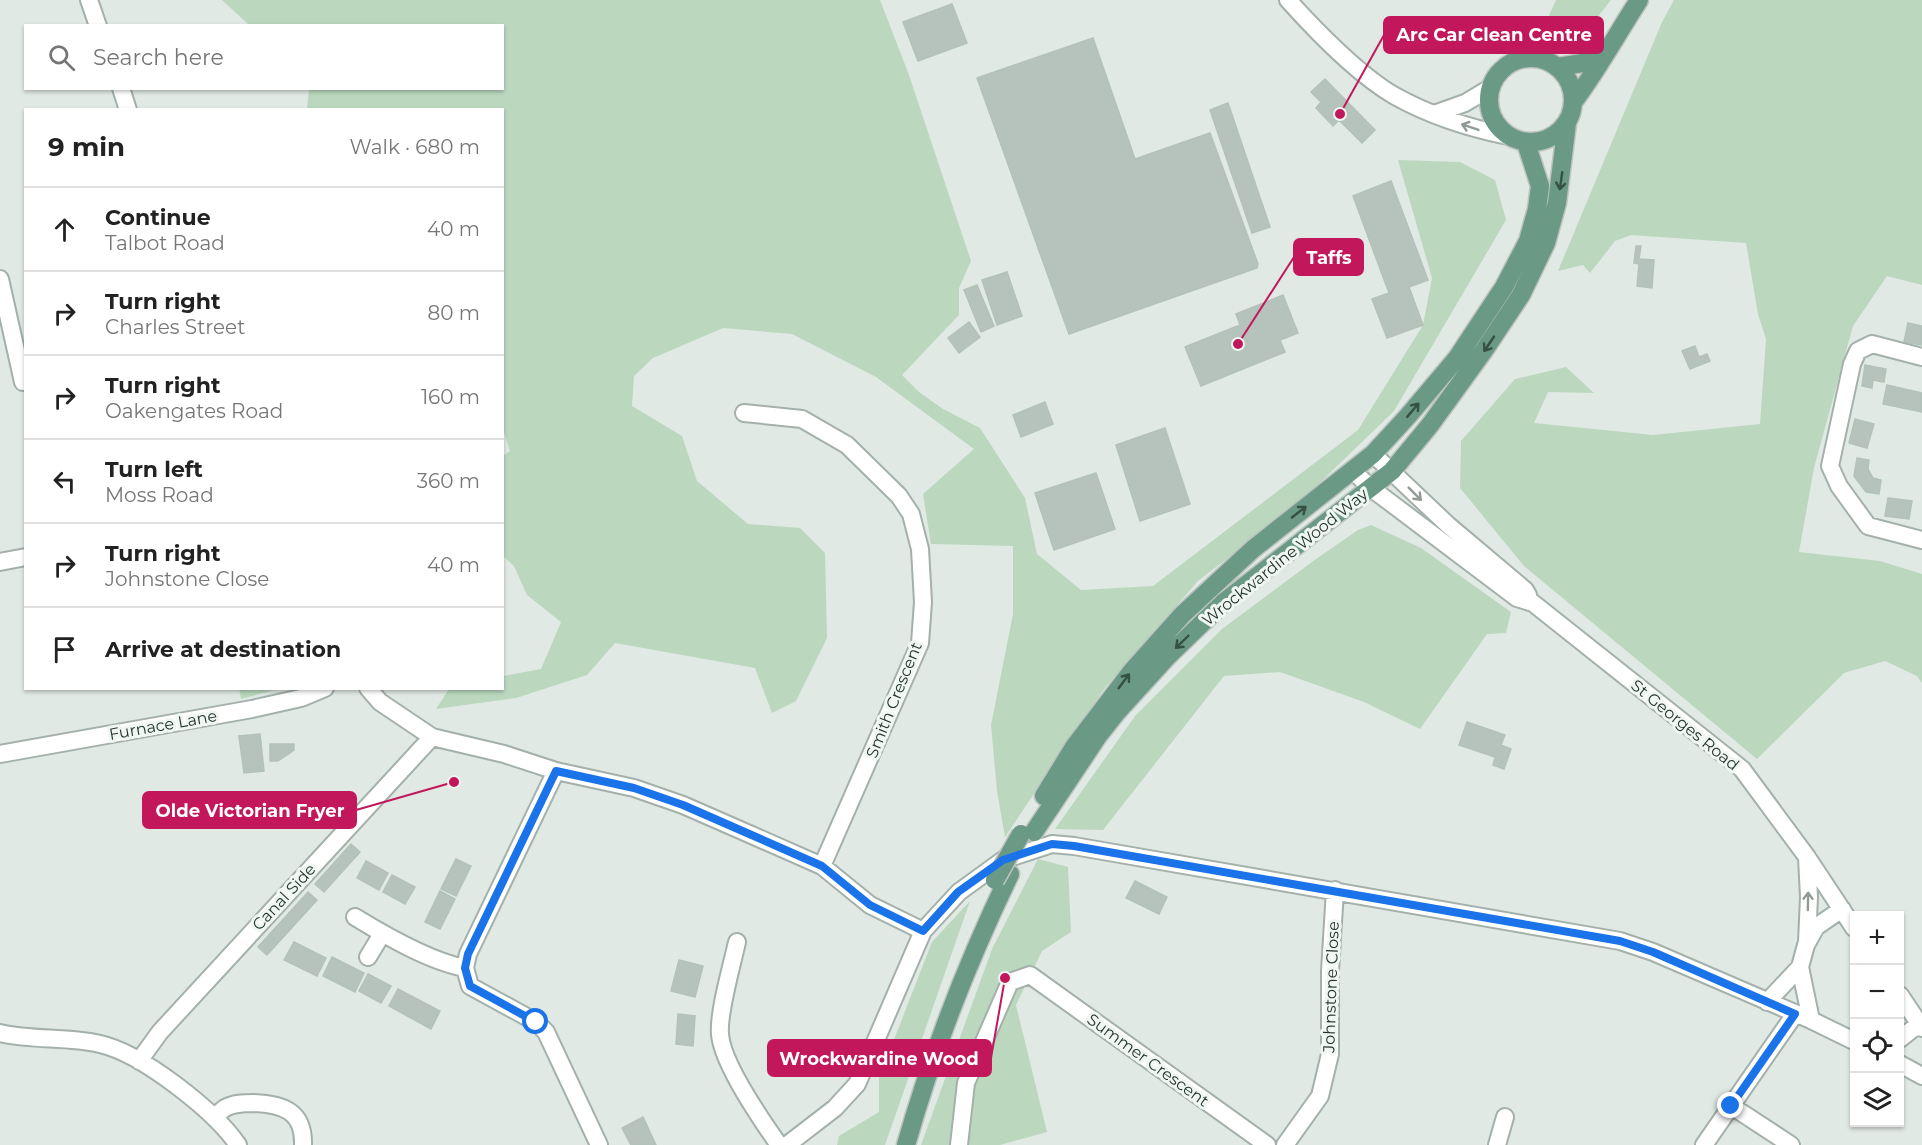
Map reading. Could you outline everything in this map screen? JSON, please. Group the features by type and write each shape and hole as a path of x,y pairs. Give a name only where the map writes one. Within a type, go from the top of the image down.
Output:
{"main road":[{"path":"1574,101 1639,0"},
{"path":"1558,68 1582,63 1609,46"},
{"path":"1537,58 1552,63 1569,82 1574,101 1572,112 1567,123 1556,135 1542,142 1526,143 1508,136 1495,123 1489,106 1490,88 1501,70 1517,60 1537,58"},
{"name":"Wrockwardine Wood Way","path":"1027,833 1117,711 1168,656 1224,602 1392,471 1430,425 1521,295 1546,243 1557,204 1567,123"},
{"name":"Wrockwardine Wood Way","path":"894,1145 922,1051 972,927 1074,747 1131,672 1182,615 1253,549 1373,454 1457,358 1504,288 1528,241 1537,209 1540,186 1526,143"},
{"name":"Wrockwardine Wood Way","path":"906,1145 935,1048 1002,877"}],"street":[{"path":"90,0 97,24"},
{"path":"1288,0 1354,66 1394,95 1434,114 1476,129 1508,136"},
{"path":"1434,114 1465,103 1490,88"},
{"path":"122,90 127,108"},
{"path":"0,279 24,381"},
{"path":"1922,357 1872,344 1858,351 1852,364 1830,466 1839,486 1868,526 1922,540"},
{"name":"Smith Crescent","path":"744,414 802,419 847,445 899,496 910,514 920,549 923,602 920,643 822,866"},
{"name":"St Georges Road","path":"1373,454 1448,525 1525,590 1533,603 1742,770 1807,857 1850,922"},
{"name":"St Georges Road","path":"1353,471 1371,488 1517,598 1533,603"},
{"path":"0,562 24,557"},
{"name":"Furnace Lane","path":"0,754 252,709 302,698 320,690"},
{"path":"370,690 380,702 432,737 504,754 556,771 634,788 683,805 822,866 870,905 923,931"},
{"name":"Canal Side","path":"137,1059 432,737"},
{"path":"556,771 468,954 465,968 470,986 536,1022 546,1032 599,1145"},
{"path":"787,1145 835,1108 857,1084 923,931 958,892 1003,860 1052,844 1335,890 1620,941 1653,952 1850,1039"},
{"path":"1807,857 1809,897 1806,945 1800,967 1811,1020"},
{"name":"Johnstone Close","path":"1285,1145 1320,1096 1330,1054 1330,971 1335,890"},
{"path":"1806,945 1816,927 1842,909"},
{"path":"354,917 382,934 444,962 465,968"},
{"path":"368,957 382,934"},
{"path":"737,942 720,1034 725,1052 752,1106 779,1145"},
{"path":"1767,1002 1800,967"},
{"name":"Summer Crescent","path":"959,1145 966,1083 1010,982 1030,975 1267,1145"},
{"path":"1904,1002 1921,1026 1904,1036"},
{"path":"1704,1145 1795,1014"},
{"path":"0,1034 67,1038 102,1044 137,1059 193,1098 214,1117 238,1145"},
{"path":"1904,1067 1922,1076"},
{"path":"214,1117 227,1107 242,1103 282,1107 293,1113 300,1123 303,1145"},
{"path":"1731,1106 1791,1145"},
{"path":"1497,1145 1505,1117"}],"green space":[{"path":"222,0 880,0 909,75 971,261 959,288 959,315 902,375 919,392 943,409 980,428 1025,498 1037,554 1081,590 1153,586 1358,430 1423,325 1432,278 1398,160 1460,162 1495,180 1506,220 1394,411 1300,502 1198,581 1104,689 1005,837 997,791 991,725 1013,614 1013,546 931,544 923,494 974,449 876,377 792,334 723,328 653,358 634,376 632,406 682,436 697,481 748,524 800,528 825,553 827,638 796,701 772,713 755,668 615,643 587,675 516,698 436,709 448,690 504,690 504,676 541,669 561,622 527,595 514,566 504,557 504,455 510,451 504,432 504,108 307,108 309,90 504,90 504,24 248,24"},
{"path":"1556,0 1611,0 1585,33 1569,41 1552,32 1546,22"},
{"path":"1674,0 1922,0 1922,285 1887,276 1853,326 1814,468 1799,552 1880,561 1922,574 1922,683 1917,676 1885,661 1844,673 1757,759 1524,566 1460,488 1461,441 1515,379 1566,367 1594,393 1548,392 1534,423 1653,435 1760,424 1766,339 1758,314 1746,243 1631,235 1615,241 1590,273 1583,265 1558,271 1662,22"},
{"path":"1371,525 1421,548 1511,612 1506,633 1487,634 1420,729 1364,702 1280,672 1224,676 1103,830 1055,829 1135,716 1222,629 1316,559 1358,530"},
{"path":"239,690 274,690 241,699"},
{"path":"1038,859 1068,867 1071,932 1042,951 1016,1005 1047,1132 1000,1145 921,1145 992,949"},
{"path":"970,901 885,1145 837,1145 839,1136 879,1112 879,1078 932,942"}],"building":[{"path":"952,4 967,43 918,61 903,22"},
{"path":"1093,38 1135,159 1210,133 1258,264 1257,268 1069,334 977,78"},
{"path":"1325,79 1375,130 1362,143 1339,120 1333,126 1316,108 1321,102 1311,92"},
{"path":"1228,103 1270,227 1252,233 1210,110"},
{"path":"1391,181 1428,280 1409,287 1423,325 1387,338 1372,299 1389,293 1353,196"},
{"path":"1636,246 1641,246 1639,259 1654,260 1652,288 1637,286 1639,264 1634,263"},
{"path":"1007,272 1022,316 997,325 982,280"},
{"path":"977,285 994,326 981,332 964,290"},
{"path":"1283,295 1298,333 1280,340 1285,352 1201,386 1185,347 1240,325 1236,314"},
{"path":"969,322 980,337 959,353 948,338"},
{"path":"1908,323 1922,326 1922,345 1904,342"},
{"path":"1695,346 1699,357 1707,354 1710,361 1690,369 1682,351"},
{"path":"1865,365 1886,369 1884,382 1873,380 1872,388 1862,386"},
{"path":"1887,385 1922,393 1922,412 1883,404"},
{"path":"1045,402 1053,424 1021,437 1013,415"},
{"path":"1855,419 1874,424 1867,448 1849,443"},
{"path":"1165,428 1190,504 1140,521 1116,445"},
{"path":"1857,458 1869,460 1868,469 1873,478 1881,480 1879,494 1866,492 1854,476"},
{"path":"1096,473 1115,529 1054,550 1035,493"},
{"path":"1888,498 1912,501 1909,519 1885,516"},
{"path":"1467,722 1505,735 1501,745 1511,749 1504,769 1493,765 1495,757 1459,745"},
{"path":"260,734 264,771 244,773 239,736"},
{"path":"270,744 294,744 294,750 278,761 270,761"},
{"path":"351,844 360,852 324,892 315,884"},
{"path":"456,859 471,866 456,896 441,889"},
{"path":"366,861 388,873 379,890 357,878"},
{"path":"392,875 415,887 405,904 383,892"},
{"path":"1135,881 1167,897 1159,914 1126,898"},
{"path":"440,891 455,899 440,929 425,922"},
{"path":"308,892 317,900 267,955 258,947"},
{"path":"294,942 326,958 317,976 284,960"},
{"path":"332,957 364,973 355,992 323,976"},
{"path":"679,960 703,966 695,997 671,991"},
{"path":"368,974 391,986 381,1003 359,991"},
{"path":"398,989 440,1011 431,1029 389,1006"},
{"path":"678,1014 695,1016 693,1046 676,1044"},
{"path":"643,1117 656,1145 631,1145 622,1128"}],"place":[{"name":"Arc Car Clean Centre","path":"1340,114"},
{"name":"Taffs","path":"1238,344"},
{"name":"Olde Victorian Fryer","path":"454,782"},
{"name":"Wrockwardine Wood","path":"1005,978"}],"route":[{"path":"536,1022 490,999 470,986 465,968 468,954 556,771 634,788 683,805 822,866 870,905 923,931 958,892 1003,860 1052,844 1335,890 1620,941 1653,952 1795,1014 1731,1106"}]}
